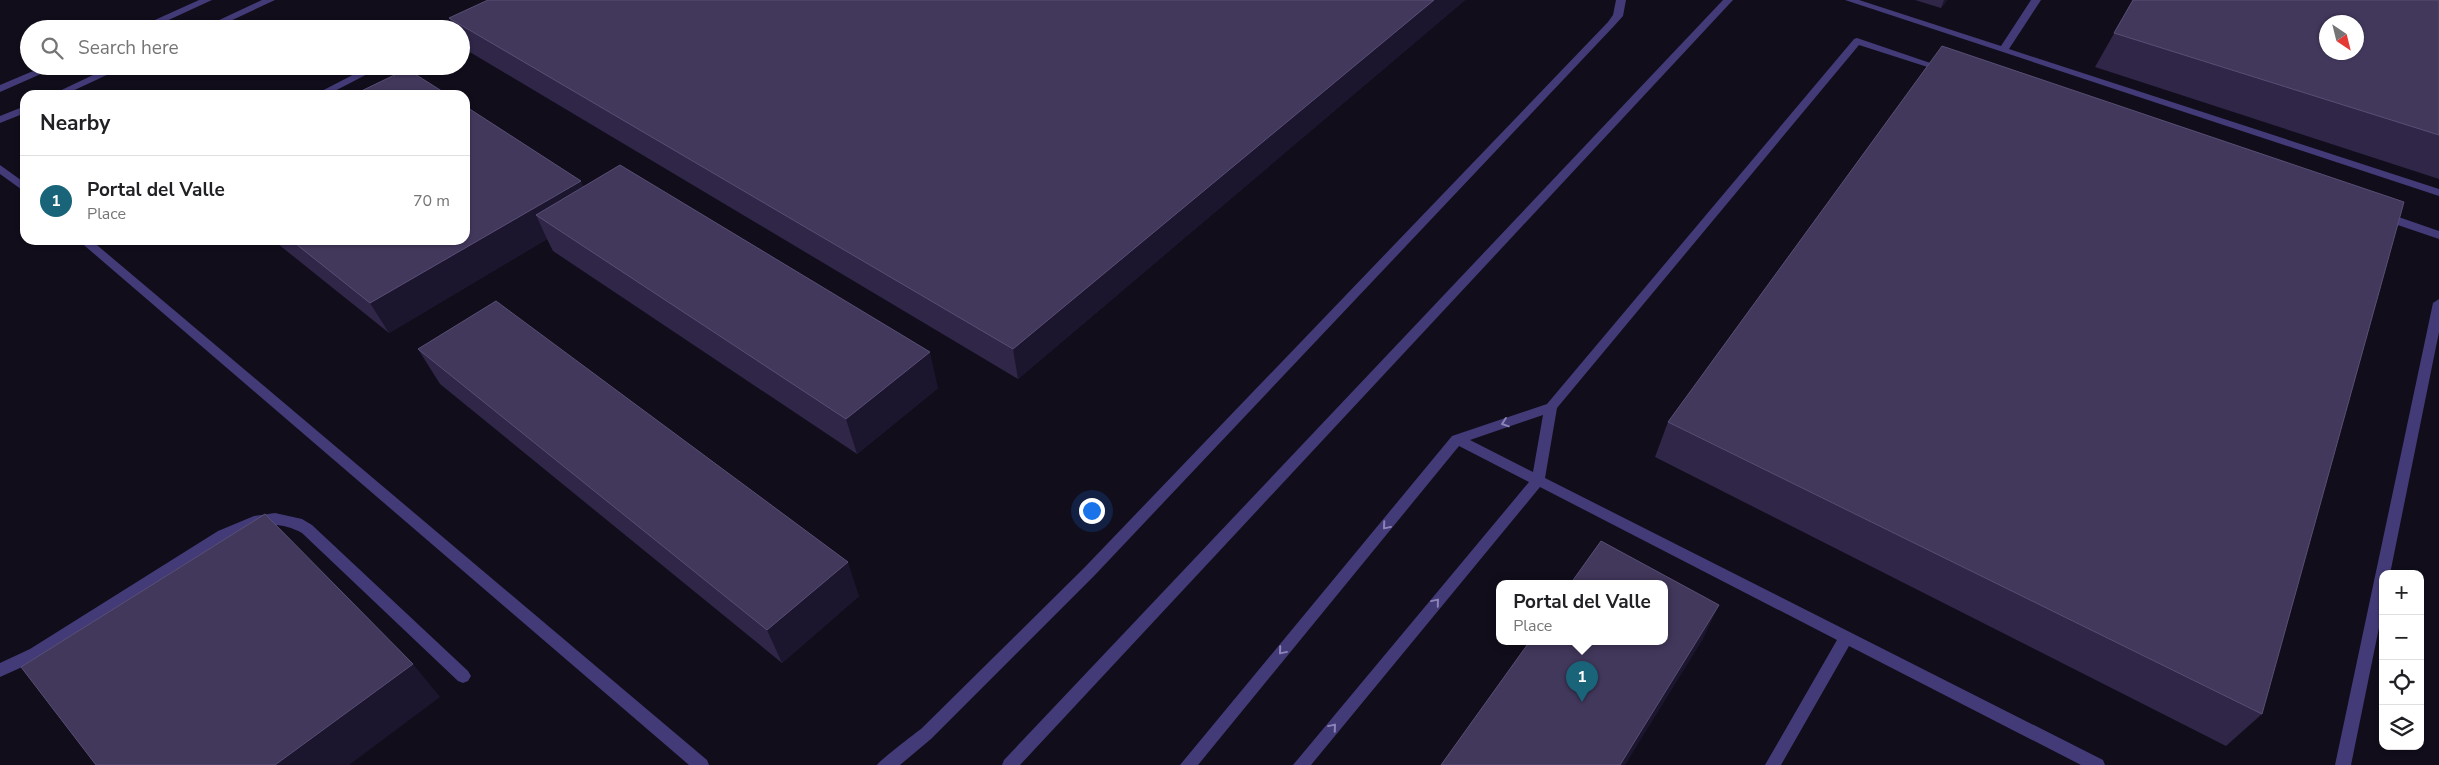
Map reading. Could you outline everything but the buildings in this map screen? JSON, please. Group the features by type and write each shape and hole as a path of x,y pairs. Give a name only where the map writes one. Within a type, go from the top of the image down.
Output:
{"street":[{"path":"161,20 207,0"},
{"path":"226,20 270,0"},
{"path":"886,765 898,758 926,734 1096,565 1611,24 1618,16 1621,0"},
{"path":"1010,765 1728,0"},
{"path":"1850,0 2439,193"},
{"path":"2004,50 2036,0"},
{"path":"1301,765 1538,480 1551,407 1857,41 1951,72"},
{"path":"0,89 33,75"},
{"path":"67,90 101,75"},
{"path":"329,90 360,75"},
{"path":"0,120 20,111"},
{"path":"0,168 20,185"},
{"path":"2373,213 2439,235"},
{"path":"90,245 701,765"},
{"path":"2343,765 2439,303"},
{"path":"1188,765 1457,440 1551,407"},
{"path":"1457,440 2098,765"},
{"path":"0,670 35,654 223,535 240,526 276,518 289,519 307,529 463,676"},
{"path":"1773,765 1846,637"}],"place":[{"name":"Portal del Valle","path":"1582,702"}]}
